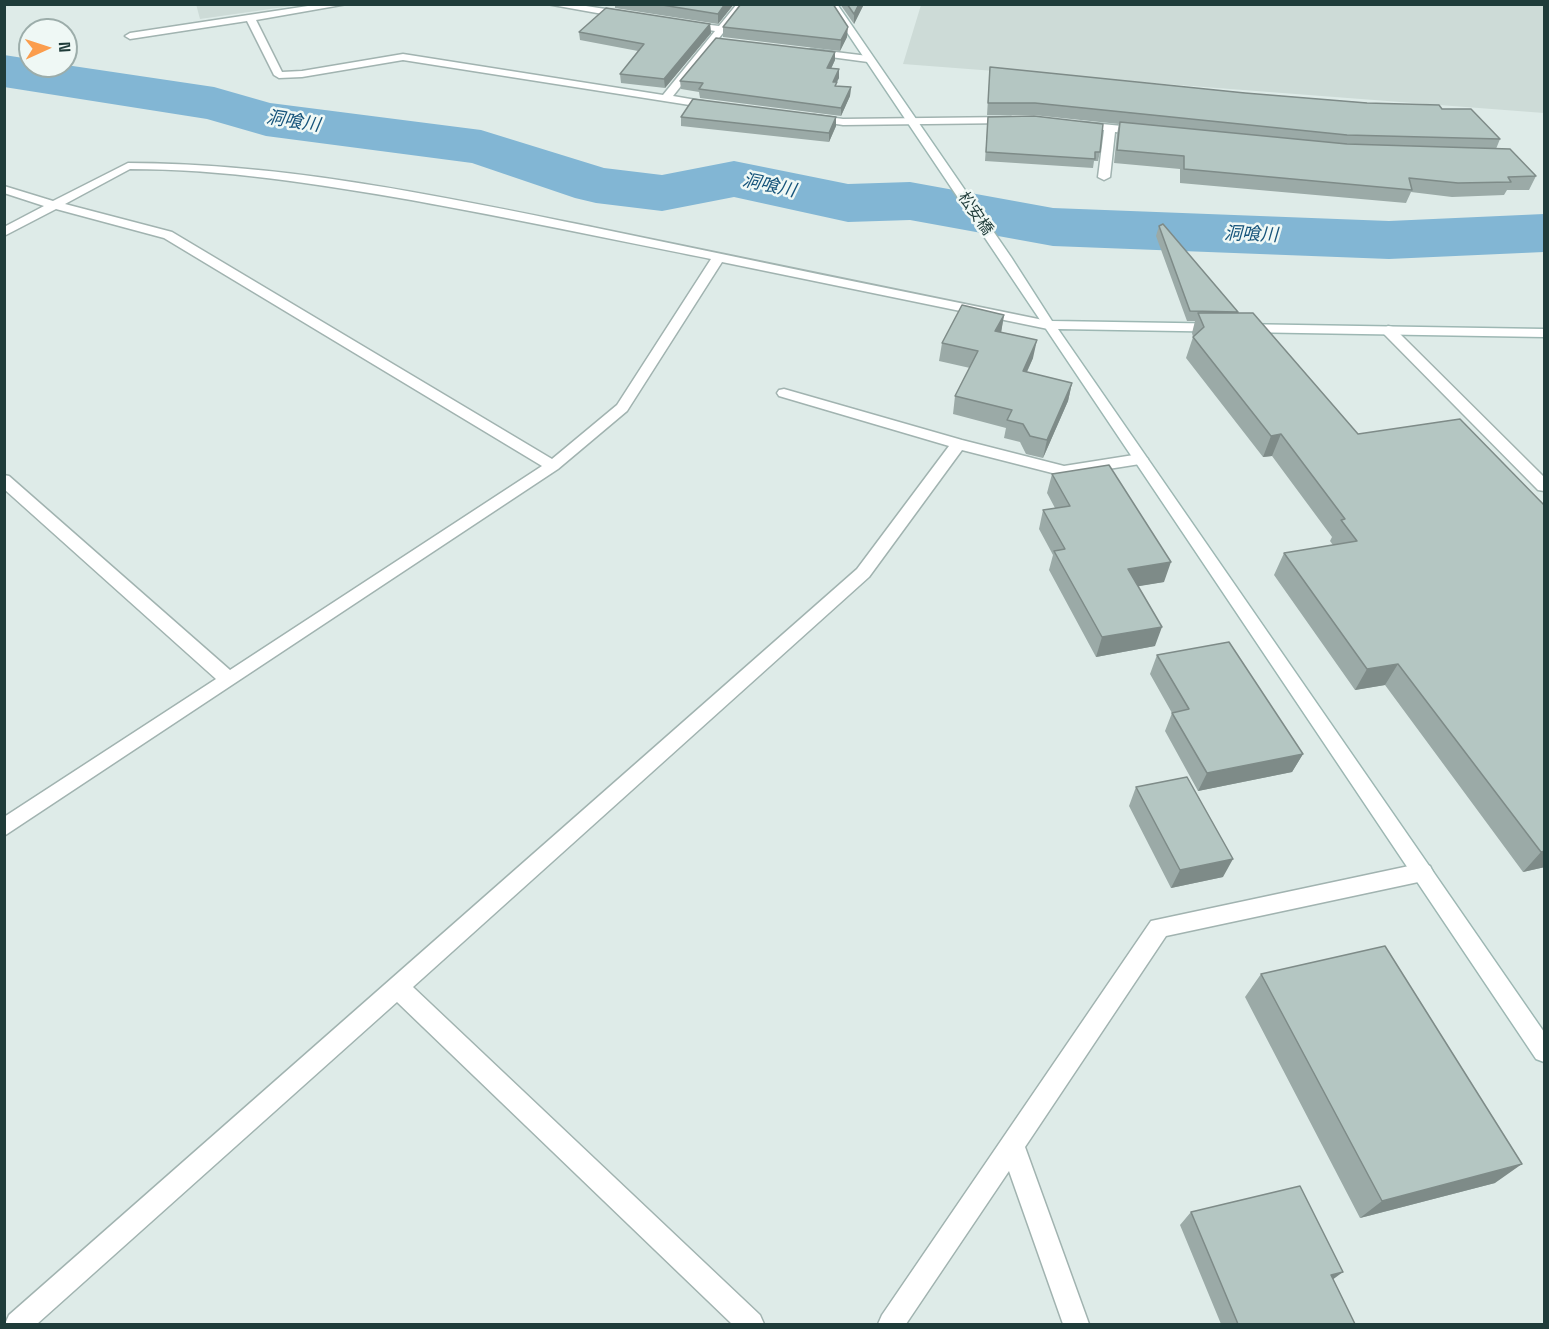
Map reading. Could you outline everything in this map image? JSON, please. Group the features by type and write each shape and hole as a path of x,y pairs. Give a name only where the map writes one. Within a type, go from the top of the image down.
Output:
{"street":[{"path":"130,36 344,4"},
{"path":"551,4 631,16"},
{"path":"665,99 742,4"},
{"name":"松安橋","path":"832,4 910,122 1005,257 1048,325 1545,1051"},
{"path":"250,18 279,75 302,74 403,57 725,107"},
{"path":"676,22 722,29"},
{"path":"713,41 724,42"},
{"path":"803,51 868,59"},
{"path":"808,117 843,122 1022,120"},
{"path":"1066,123 1156,133"},
{"path":"1104,177 1110,128"},
{"path":"4,232 128,166 183,166 345,185 510,214 1048,325 1545,333"},
{"path":"4,189 53,205 168,236 553,466"},
{"path":"4,828 553,466 622,408 718,258"},
{"path":"1388,330 1545,486"},
{"path":"784,393 958,444 1064,471 1140,459"},
{"path":"18,1324 863,573 958,444"},
{"path":"4,480 228,679"},
{"path":"891,1324 1159,928 1423,872"},
{"path":"397,987 751,1324"},
{"path":"1012,1145 1076,1324"}],"shaded area":[{"path":"196,4 298,4 298,5 200,19"},
{"path":"921,5 1544,5 1544,113 903,64"}],"building":[{"path":"656,4 725,4 718,14"},
{"path":"741,4 833,4 848,27 841,40 723,27"},
{"path":"847,4 859,4 854,14"},
{"path":"606,8 710,24 664,79 620,74 644,44 579,32"},
{"path":"716,38 835,52 827,68 839,69 833,82 837,82 835,86 851,87 841,108 699,89 703,83 680,81"},
{"path":"990,67 1245,93 1367,103 1439,105 1442,109 1471,109 1500,139 1347,135 1035,103 988,103"},
{"path":"693,99 836,117 829,133 681,117"},
{"path":"1034,116 1103,124 1100,152 1095,152 1095,159 986,152 988,117"},
{"path":"1120,122 1347,144 1510,149 1536,176 1508,177 1511,182 1458,183 1409,178 1412,190 1184,169 1184,156 1117,150"},
{"path":"1163,224 1238,312 1190,311 1159,226"},
{"path":"962,305 1004,315 995,331 1037,340 1023,371 1072,383 1047,440 1030,436 1023,424 1007,420 1012,410 955,396 978,351 942,343"},
{"path":"1198,313 1253,313 1358,434 1460,419 1545,506 1545,851 1541,852 1398,664 1367,669 1284,553 1357,541 1341,520 1345,519 1281,434 1271,436 1193,337 1204,327"},
{"path":"1109,465 1171,562 1128,569 1162,627 1102,637 1054,551 1065,549 1043,510 1070,506 1052,474"},
{"path":"1229,642 1303,754 1207,773 1172,713 1189,709 1157,655"},
{"path":"1187,777 1233,859 1180,870 1136,787"},
{"path":"1385,946 1522,1164 1382,1201 1261,974"},
{"path":"1300,1186 1343,1272 1331,1275 1355,1324 1238,1324 1191,1212"}],"waterway":[{"name":"洞喰川","path":"4,71 214,104 266,119 481,147 596,185 662,193 734,179 848,203 910,201 1053,227 1389,240 1544,233"}]}
